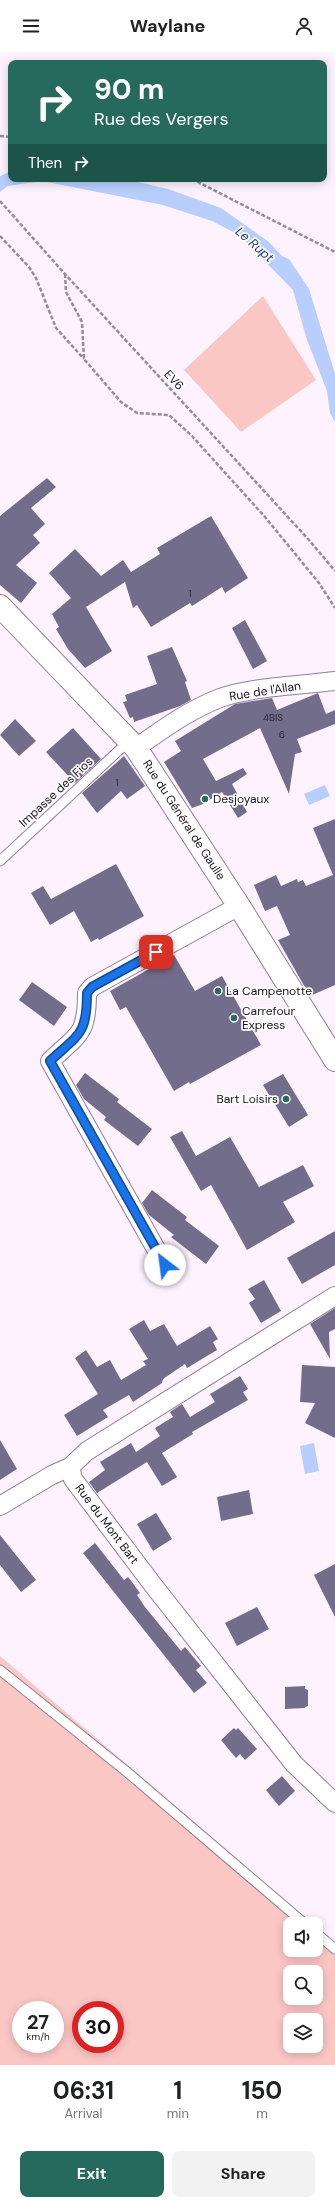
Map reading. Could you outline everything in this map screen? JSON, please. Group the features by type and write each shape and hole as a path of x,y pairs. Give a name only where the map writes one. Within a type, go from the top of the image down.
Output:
{"main road":[{"name":"Rue du Général de Gaulle","path":"0,606 133,744 239,906 335,1060"}],"street":[{"name":"Rue de l'Allan","path":"133,744 175,720 220,698 244,692 335,681"},
{"path":"165,1265 50,1061 81,1033 86,1020 87,993 92,987 239,906"},
{"path":"0,1506 52,1474 70,1467 87,1451 335,1296"},
{"name":"Rue du Mont Bart","path":"70,1467 73,1479 182,1622 294,1764 335,1803"}],"lane":[{"name":"Impasse des Fios","path":"0,861 133,744"},
{"path":"0,1670 127,1772 297,1917"},
{"path":"323,1939 335,1949"}],"path":[{"path":"198,182 335,252"},
{"name":"EV6","path":"0,201 309,540 335,571"},
{"path":"0,236 29,267 36,278 56,328 121,402 137,413 169,415 192,436 265,516 319,582 335,608"},
{"path":"65,274 66,292 82,322 84,359"}],"shaded area":[{"path":"263,296 316,380 241,432 184,370"},
{"path":"0,1656 247,1867 301,1917 283,1917 283,1957 323,1957 323,1938 335,1949 335,2065 0,2065"}],"water":[{"path":"8,172 8,182 35,182 8,186 0,192 0,176"},
{"name":"Le Rupt","path":"47,182 137,182 168,189 221,208 269,242 282,256 289,259 309,289 335,374 335,422 330,413 327,391 306,337 293,290 239,235 212,221 163,205"},
{"path":"325,785 330,796 309,805 304,794"},
{"path":"314,1443 319,1471 305,1474 300,1446"}],"building":[{"path":"47,478 56,487 31,508 45,524 33,535 40,543 16,565 37,583 21,603 0,585 0,516"},
{"path":"211,516 248,578 225,593 222,587 192,606 190,603 151,627 137,605 133,608 125,582 86,607 112,651 85,668 68,649 56,629 59,627 52,614 71,598 49,573 75,549 101,576 123,560 131,572 160,554 157,548"},
{"path":"245,620 267,661 253,669 232,628"},
{"path":"172,647 187,681 185,682 191,700 180,706 134,722 133,717 130,718 123,702 127,701 125,695 157,684 147,656"},
{"path":"318,693 326,714 335,710 335,724 297,739 302,752 295,754 289,794 260,728 203,759 216,781 243,768 247,774 232,784 247,812 238,818 222,792 203,804 192,808 164,762 181,751 175,741 235,704 272,698 277,710"},
{"path":"15,719 36,741 19,756 0,735"},
{"path":"73,728 101,759 75,783 46,752"},
{"path":"124,756 145,786 127,799 121,791 97,813 82,793"},
{"path":"335,819 335,985 310,996 278,940 290,935 277,906 265,911 254,885 276,875 281,886 297,879 298,882 303,880 306,886 333,875 313,828"},
{"path":"116,864 144,916 99,940 98,938 91,942 74,911 50,925 31,893 43,886 51,899"},
{"path":"174,955 195,991 222,976 261,1045 190,1084 189,1082 174,1091 126,1007 120,1010 110,991"},
{"path":"32,982 67,1007 54,1026 19,1000"},
{"path":"85,1073 119,1099 117,1102 152,1129 138,1146 104,1120 106,1117 84,1099 76,1085"},
{"path":"283,1074 308,1115 289,1127 263,1085"},
{"path":"182,1131 196,1156 230,1137 259,1187 303,1165 314,1186 283,1202 295,1222 247,1250 211,1185 201,1191 170,1137"},
{"path":"152,1190 187,1217 185,1220 219,1246 206,1264 171,1237 174,1235 149,1215 142,1203"},
{"path":"335,1231 335,1265 302,1284 287,1258"},
{"path":"264,1280 281,1311 261,1323 249,1303 255,1299 248,1289"},
{"path":"335,1308 335,1329 329,1332 330,1359 310,1324"},
{"path":"144,1320 150,1331 164,1324 177,1346 210,1326 218,1339 213,1342 217,1350 187,1368 185,1364 163,1379 162,1383 133,1402 129,1395 103,1410 108,1417 77,1436 64,1415 98,1394 75,1358 86,1350 97,1367 110,1360 121,1380 146,1365 143,1361 148,1359 129,1329"},
{"path":"302,1365 335,1367 335,1438 305,1423 315,1403 300,1402"},
{"path":"240,1376 248,1389 243,1392 248,1400 192,1432 193,1434 162,1453 177,1477 162,1486 147,1462 97,1493 89,1482 105,1470 100,1462 131,1443 136,1452 160,1436 155,1428 173,1417 170,1412 182,1404 190,1417 215,1402 210,1394"},
{"path":"0,1440 17,1469 0,1480"},
{"path":"249,1490 253,1514 221,1521 217,1497"},
{"path":"156,1513 172,1539 153,1551 137,1524"},
{"path":"0,1535 36,1580 21,1592 0,1565"},
{"path":"95,1543 124,1580 128,1577 132,1582 140,1593 137,1595 145,1607 181,1651 185,1647 201,1666 196,1670 207,1683 194,1693 83,1553"},
{"path":"335,1564 335,1617 314,1575"},
{"path":"257,1607 269,1629 237,1646 225,1623"},
{"path":"305,1686 305,1689 308,1690 308,1706 305,1708 285,1709 285,1687"},
{"path":"234,1728 236,1730 238,1728 257,1749 245,1760 240,1754 236,1758 221,1740"},
{"path":"282,1776 295,1791 279,1806 266,1790"}],"place":[{"name":"Desjoyaux","path":"205,799"},
{"name":"La Campenotte","path":"218,991"},
{"name":"Carrefour Express","path":"234,1018"},
{"name":"Bart Loisirs","path":"286,1099"}],"route":[{"path":"156,952 92,987 87,993 86,1020 81,1033 50,1061 165,1265"}]}
